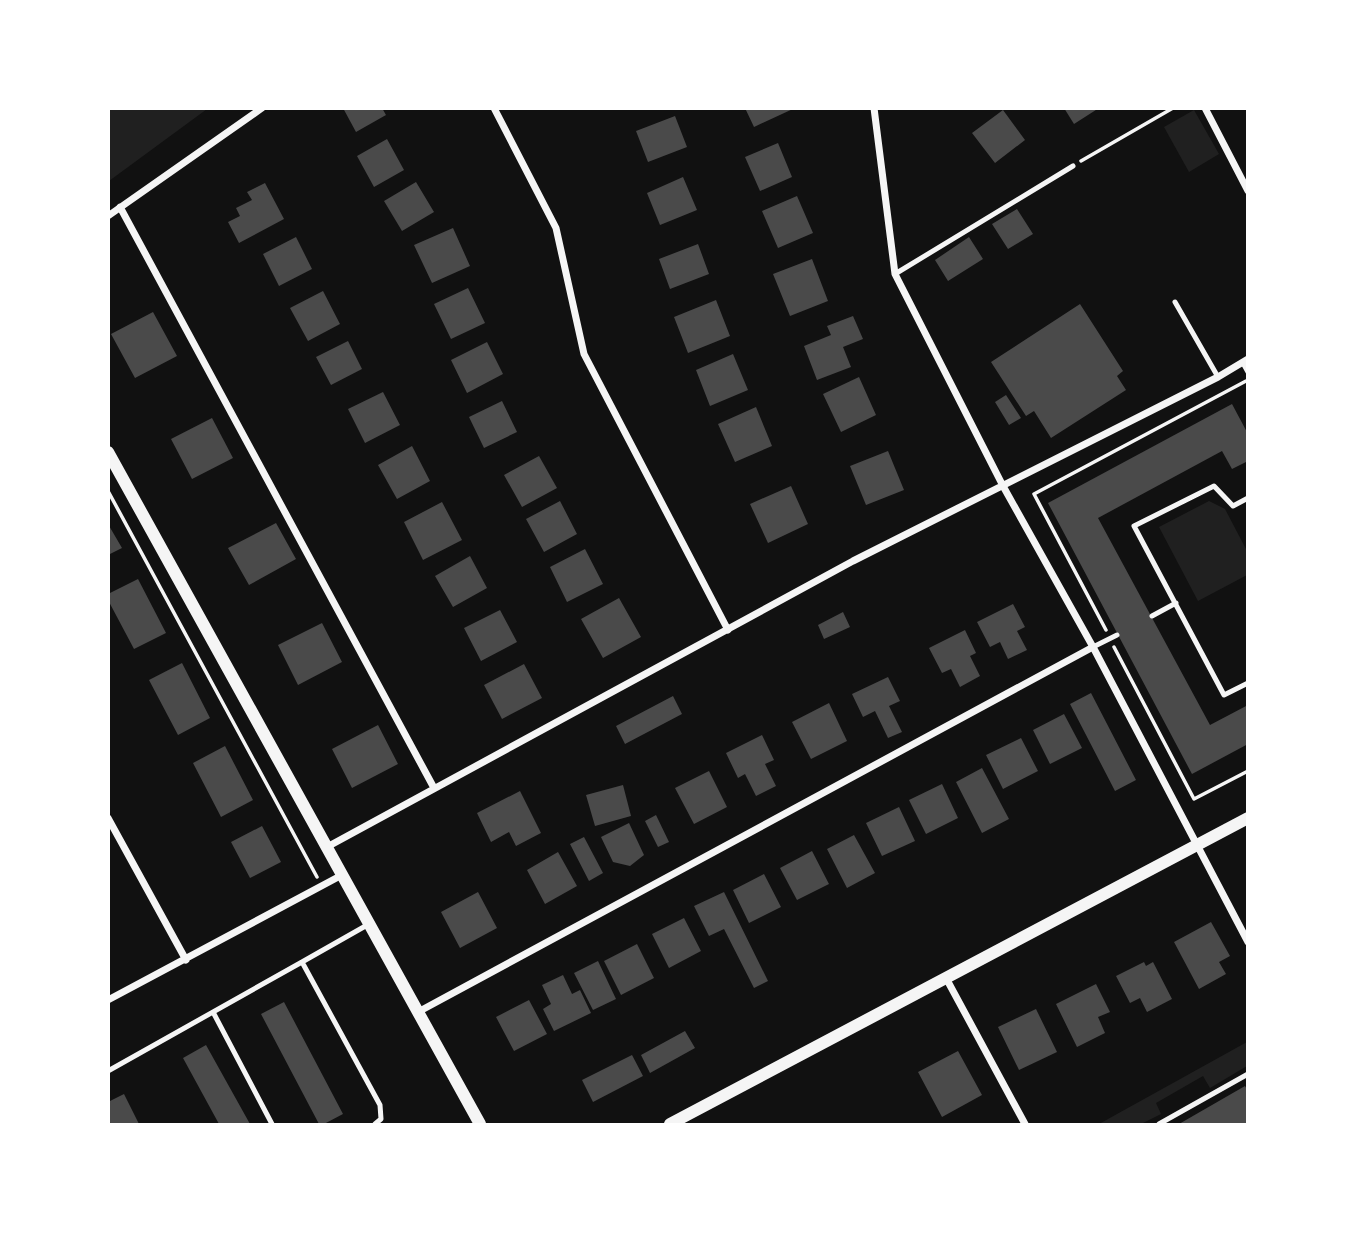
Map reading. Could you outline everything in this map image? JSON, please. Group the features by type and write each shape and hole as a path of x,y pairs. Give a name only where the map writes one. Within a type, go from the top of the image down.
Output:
{"street":[{"path":"108,216 262,108"},
{"path":"494,108 556,228 584,354 728,630"},
{"path":"874,108 895,274 1003,486 1093,647 1248,942"},
{"path":"1205,108 1248,191"},
{"path":"120,207 434,788"},
{"path":"327,847 853,561 1245,361"},
{"path":"108,452 480,1125"},
{"path":"418,1012 1093,647"},
{"path":"108,818 186,960"},
{"path":"670,1125 1248,818"},
{"path":"108,1000 342,876"},
{"path":"946,978 1025,1125"}],"lane":[{"path":"895,274 1073,166"},
{"path":"1175,302 1218,377"},
{"path":"1245,361 1248,372"},
{"path":"1248,498 1233,506 1214,486 1134,526 1224,695 1248,683"},
{"path":"1152,616 1176,603"},
{"path":"1093,647 1117,635"},
{"path":"108,1071 369,924"},
{"path":"302,962 380,1105 381,1119 375,1125"},
{"path":"214,1012 272,1125"},
{"path":"1158,1125 1248,1074"}],"path":[{"path":"1073,166 1173,108"},
{"path":"1248,380 1034,494 1194,799 1248,771"},
{"path":"108,491 322,886"}],"shaded area":[{"path":"109,108 207,108 207,109 109,181"},
{"path":"1194,110 1219,154 1189,172 1164,127"},
{"path":"1209,501 1225,509 1247,551 1247,575 1198,601 1159,527"},
{"path":"1247,1042 1247,1066 1210,1088 1203,1076 1156,1103 1161,1114 1141,1124 1099,1124"}],"building":[{"path":"343,108 382,108 386,115 356,132"},
{"path":"745,108 795,108 754,127"},
{"path":"1064,108 1099,108 1074,124"},
{"path":"1003,110 1025,140 995,163 972,133"},
{"path":"675,116 687,147 648,162 636,131"},
{"path":"387,139 404,170 374,187 357,156"},
{"path":"778,143 792,177 760,191 745,157"},
{"path":"683,177 697,210 660,225 647,193"},
{"path":"416,182 434,212 402,231 384,201"},
{"path":"265,183 284,219 239,243 228,222 240,216 236,208 252,200 247,192"},
{"path":"797,196 813,233 778,248 762,211"},
{"path":"1017,209 1033,234 1008,249 992,224"},
{"path":"453,228 470,266 432,283 414,245"},
{"path":"296,237 312,269 279,286 263,254"},
{"path":"969,237 983,259 948,281 935,260"},
{"path":"698,244 709,274 670,289 659,259"},
{"path":"812,259 828,301 790,316 773,274"},
{"path":"468,288 485,323 451,339 434,304"},
{"path":"323,291 340,324 308,341 290,308"},
{"path":"716,300 730,336 688,353 674,317"},
{"path":"1080,304 1123,371 1117,376 1126,390 1051,438 1034,411 1026,416 991,362"},
{"path":"153,312 177,356 135,378 111,334"},
{"path":"853,316 863,339 843,347 851,367 817,380 804,346 831,335 827,326"},
{"path":"348,341 362,369 331,385 316,357"},
{"path":"487,342 503,374 467,393 451,360"},
{"path":"733,354 748,390 710,406 696,370"},
{"path":"859,377 876,415 841,432 823,394"},
{"path":"383,392 400,425 365,443 348,409"},
{"path":"1006,395 1021,418 1009,425 995,402"},
{"path":"502,401 517,432 484,448 469,417"},
{"path":"1232,404 1248,434 1248,461 1232,469 1222,451 1098,518 1210,725 1248,705 1248,744 1192,774 1048,503"},
{"path":"756,407 772,446 735,462 718,424"},
{"path":"212,418 233,458 192,479 171,439"},
{"path":"412,446 430,481 397,499 378,465"},
{"path":"888,451 904,490 866,505 850,466"},
{"path":"539,456 557,488 522,507 504,475"},
{"path":"791,486 808,524 768,543 750,504"},
{"path":"560,501 577,534 544,552 526,519"},
{"path":"442,502 462,540 423,560 404,522"},
{"path":"276,523 296,559 249,585 228,548"},
{"path":"108,524 122,548 108,555"},
{"path":"585,549 603,584 567,602 550,567"},
{"path":"470,556 487,588 453,607 435,576"},
{"path":"138,579 166,633 134,649 108,600 108,594"},
{"path":"619,598 641,637 603,658 581,619"},
{"path":"1013,604 1025,627 1017,631 1027,650 1008,659 1000,642 990,647 977,622"},
{"path":"500,610 517,642 481,661 464,628"},
{"path":"843,612 850,627 824,639 818,625"},
{"path":"322,623 342,662 298,685 278,645"},
{"path":"965,630 976,653 970,656 980,676 960,687 951,669 942,673 929,648"},
{"path":"182,663 210,718 178,735 149,680"},
{"path":"524,664 542,698 502,719 484,685"},
{"path":"888,677 900,701 889,706 902,732 888,738 875,711 863,717 852,694"},
{"path":"1091,693 1136,780 1115,791 1070,704"},
{"path":"673,696 682,714 625,744 616,726"},
{"path":"829,703 847,741 811,759 792,722"},
{"path":"1064,714 1082,748 1050,764 1033,730"},
{"path":"378,725 398,764 352,788 332,749"},
{"path":"762,735 774,760 765,764 776,786 756,796 745,774 738,778 726,753"},
{"path":"1021,738 1038,771 1003,789 986,755"},
{"path":"225,746 253,800 221,817 193,763"},
{"path":"982,768 1009,819 982,833 956,782"},
{"path":"709,771 727,807 694,824 675,788"},
{"path":"942,784 958,818 926,834 909,800"},
{"path":"623,785 631,816 595,826 586,795"},
{"path":"520,791 541,833 516,846 509,832 491,842 477,813"},
{"path":"899,807 915,841 882,856 866,823"},
{"path":"656,815 669,842 658,847 645,821"},
{"path":"629,823 644,855 630,866 613,862 601,837"},
{"path":"262,826 281,862 250,878 231,842"},
{"path":"854,835 875,873 847,888 827,849"},
{"path":"584,837 603,873 589,881 570,844"},
{"path":"812,851 829,884 797,900 780,868"},
{"path":"558,852 577,886 545,904 527,870"},
{"path":"764,874 781,907 749,923 733,890"},
{"path":"478,892 497,928 460,948 441,912"},
{"path":"724,892 768,981 754,988 724,929 709,936 694,906"},
{"path":"684,918 701,951 669,968 652,934"},
{"path":"1211,922 1230,956 1219,962 1226,974 1199,989 1174,942"},
{"path":"637,944 654,978 621,995 604,961"},
{"path":"598,961 616,999 593,1010 574,973"},
{"path":"1144,962 1146,966 1153,962 1172,999 1147,1012 1140,998 1130,1003 1116,976"},
{"path":"563,975 572,994 580,990 591,1013 554,1031 543,1009 551,1004 542,985"},
{"path":"1096,984 1110,1012 1098,1017 1105,1033 1077,1047 1056,1004"},
{"path":"529,1000 547,1034 514,1051 496,1017"},
{"path":"284,1002 343,1114 324,1124 319,1124 261,1014"},
{"path":"1036,1009 1057,1052 1019,1070 998,1027"},
{"path":"685,1031 695,1048 650,1073 641,1055"},
{"path":"206,1045 250,1124 219,1124 183,1058"},
{"path":"958,1051 982,1095 942,1117 918,1072"},
{"path":"632,1055 643,1076 593,1102 582,1080"},
{"path":"1245,1086 1248,1091 1248,1124 1179,1124"},
{"path":"124,1094 139,1124 111,1124 108,1120 108,1102"}]}
